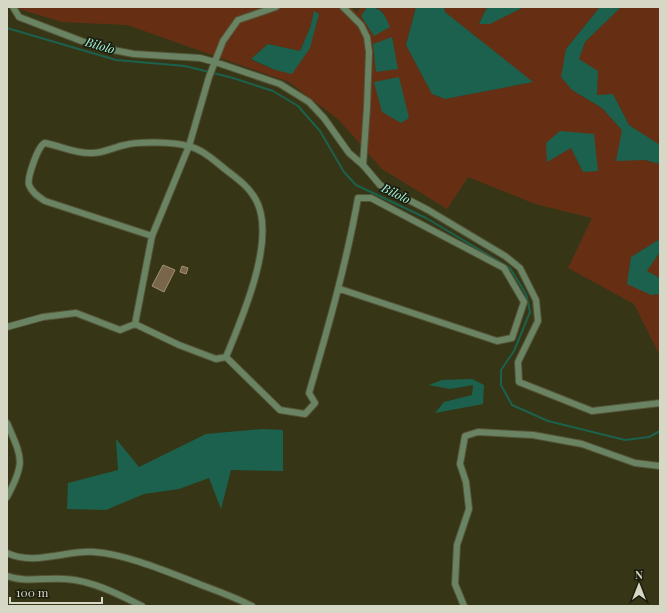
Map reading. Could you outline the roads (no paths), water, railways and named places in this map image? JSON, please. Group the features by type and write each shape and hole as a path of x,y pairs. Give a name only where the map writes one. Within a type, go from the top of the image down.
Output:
{"street":[{"path":"14,7 18,17 97,47 134,54 200,58 280,84 309,102 324,118 349,153 363,165 380,185 428,210 504,256 520,268 536,300 538,321 518,362 519,382 592,411 660,404"},
{"path":"134,324 152,236 189,146 209,77 223,42 238,20 276,7"},
{"path":"343,7 360,25 367,37 369,52 368,107 363,165"},
{"path":"152,236 45,201 34,194 29,186 28,178 40,146 45,143 80,153 93,154 126,144 147,142 189,146 210,157 247,187 256,200 262,215 263,244 245,310 226,357"},
{"path":"226,357 280,410 305,414 315,403 309,393 340,289 349,250 358,198 371,198 504,268 524,302 512,338 497,341 340,289"},
{"path":"7,327 43,318 76,313 120,330 134,324 178,345 216,360 226,357"},
{"path":"7,423 21,461 16,481 7,497"},
{"path":"464,606 455,584 457,545 469,509 466,482 460,464 465,436 478,432 533,435 582,444 636,463 660,466"},
{"path":"7,553 20,558 94,552 118,557 164,569 234,596 252,606"},
{"path":"7,576 16,578 55,578 82,581 120,594 142,606"}],"waterway":[{"name":"Bilolo","path":"7,28 116,60 185,66 233,78 273,91 298,106 320,131 344,172 356,185 426,218 510,268 526,294 530,312 514,351 501,370 501,385 512,405 548,421 625,440 649,437 660,431"}]}
